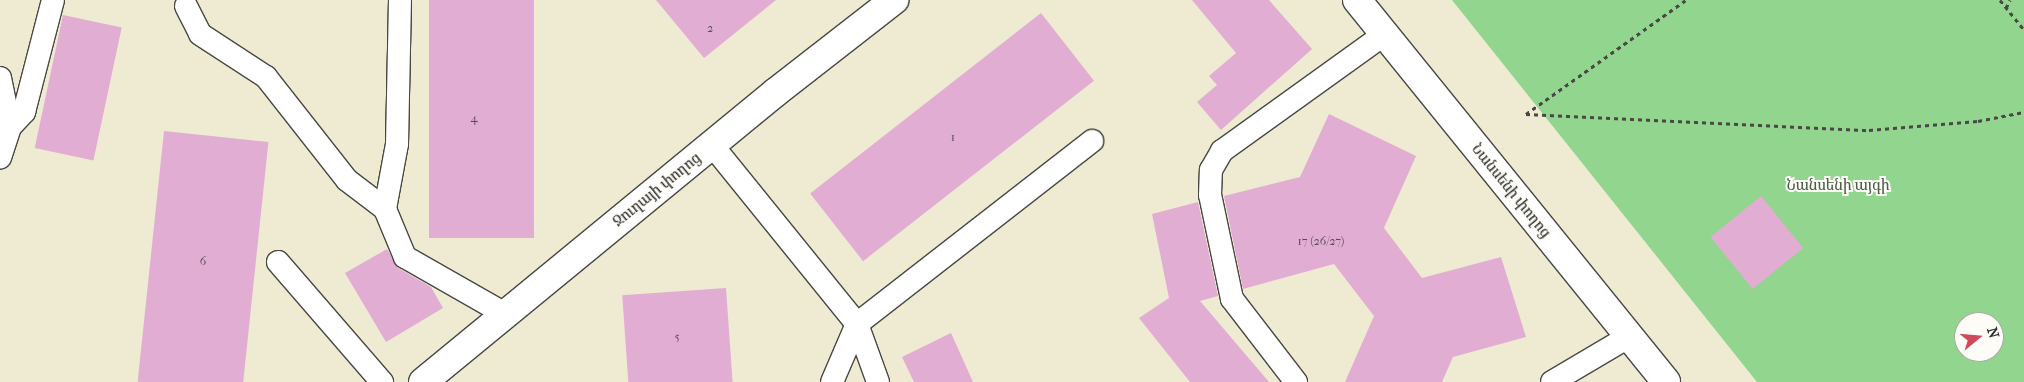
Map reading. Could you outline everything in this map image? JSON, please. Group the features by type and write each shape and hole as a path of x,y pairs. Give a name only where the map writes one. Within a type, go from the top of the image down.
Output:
{"street":[{"name":"Ջուղայի փողոց","path":"423,382 712,145 894,0"},
{"name":"Նանսենի փողոց","path":"1357,0 1666,382"}],"lane":[{"path":"0,157 10,127 24,112 53,0"},
{"path":"385,209 397,144 400,0"},
{"path":"186,6 200,34 266,77 347,180 385,209 405,257 505,314"},
{"path":"1296,382 1232,299 1210,195 1211,170 1222,151 1385,34"},
{"path":"0,78 10,127"},
{"path":"832,382 857,324 1092,141"},
{"path":"712,145 857,324 878,382"},
{"path":"278,262 382,382"},
{"path":"1552,382 1628,337"}],"path":[{"path":"1686,0 1526,114 1869,130 1978,121 2024,112"},
{"path":"2000,0 2024,30"},
{"path":"2006,8 2010,0"}],"green space":[{"name":"Նանսենի այգի","path":"1452,0 2024,0 2024,382 1757,382"}],"building":[{"path":"429,0 534,0 534,238 429,238"},
{"path":"656,0 776,0 704,58"},
{"path":"1192,0 1269,0 1312,49 1221,130 1197,102 1217,85 1209,76 1236,53"},
{"path":"1041,13 1094,81 863,261 810,193"},
{"path":"63,15 122,27 93,161 35,148"},
{"path":"1329,114 1416,156 1384,228 1422,278 1501,257 1526,337 1453,357 1442,382 1345,382 1374,316 1334,264 1243,289 1224,196 1300,177"},
{"path":"164,131 268,142 243,382 138,382"},
{"path":"1761,196 1803,248 1753,289 1710,237"},
{"path":"1198,202 1218,296 1200,301 1269,382 1190,382 1139,318 1169,298 1152,214"},
{"path":"387,249 398,268 431,287 443,308 386,342 345,273"},
{"path":"726,288 733,382 628,382 622,295"},
{"path":"951,333 973,382 914,382 902,357"}]}
